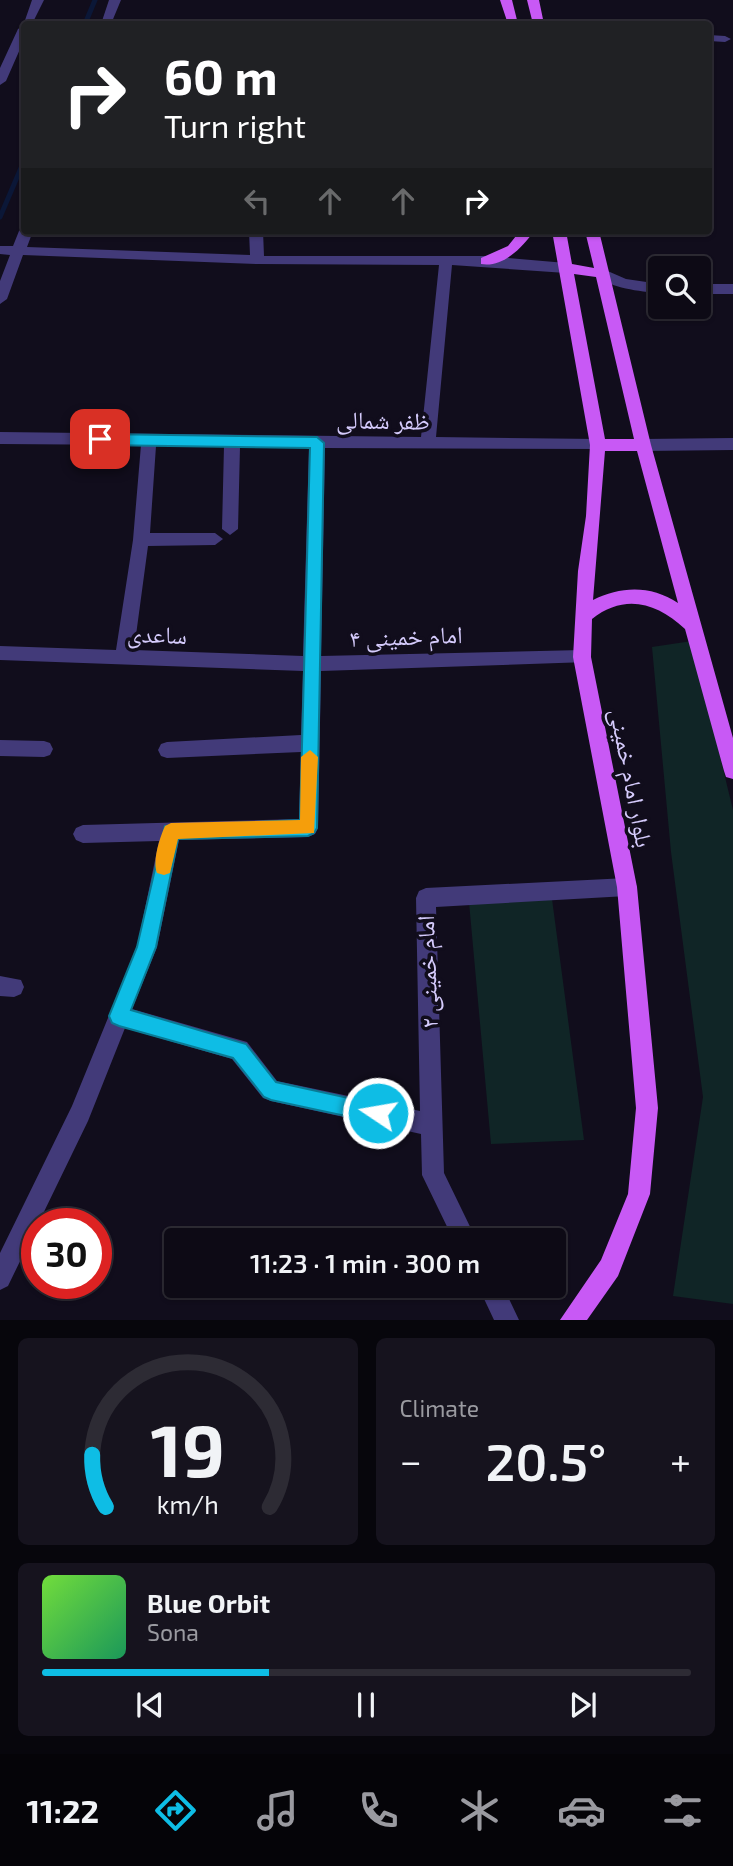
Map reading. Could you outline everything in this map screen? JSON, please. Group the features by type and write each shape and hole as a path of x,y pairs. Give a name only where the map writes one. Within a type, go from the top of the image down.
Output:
{"main road":[{"path":"506,0 512,21"},
{"path":"533,0 538,21"},
{"path":"486,261 513,248 524,235"},
{"name":"بلوار امام خمینی","path":"560,235 598,446 583,615 582,657 627,887 647,1108 639,1194 610,1268 572,1320"},
{"path":"593,235 643,445 733,771"},
{"path":"566,268 603,274"},
{"path":"598,446 643,445"},
{"path":"583,615 605,599 635,595 674,608 694,627"}],"street":[{"path":"29,21 38,0"},
{"path":"107,21 116,0"},
{"path":"0,81 21,37"},
{"path":"712,38 725,39"},
{"path":"0,299 25,235"},
{"path":"256,235 257,260"},
{"path":"0,250 257,260 486,261 566,268"},
{"path":"428,444 446,261"},
{"path":"603,274 623,283 648,287"},
{"path":"711,289 733,289"},
{"name":"ظفر شمالی","path":"0,439 598,446"},
{"path":"124,658 141,540 149,440"},
{"path":"230,529 232,442"},
{"path":"83,834 308,828 317,443"},
{"path":"643,445 733,444"},
{"path":"141,540 215,539"},
{"name":"ساعدی","path":"0,653 312,664"},
{"name":"امام خمینی ۴","path":"312,664 582,657"},
{"path":"167,750 310,743"},
{"path":"0,748 44,749"},
{"path":"0,1278 80,1113 147,947 171,831"},
{"name":"امام خمینی ۲","path":"460,1228 433,1175 426,898 627,887"},
{"path":"119,1016 239,1050 271,1090 432,1125"},
{"path":"496,1298 507,1320"}],"green space":[{"path":"692,641 733,810 733,1304 673,1296 703,1097 671,852 652,647"},
{"path":"552,899 584,1140 491,1144 469,902"}],"waterway":[{"path":"86,21 95,0"},
{"path":"0,217 21,168"}],"slow traffic":[{"path":"164,867 171,831 308,828 310,757"}],"route":[{"path":"100,439 317,443 308,828 171,831 147,947 119,1016 239,1050 271,1090 378,1113"}]}
